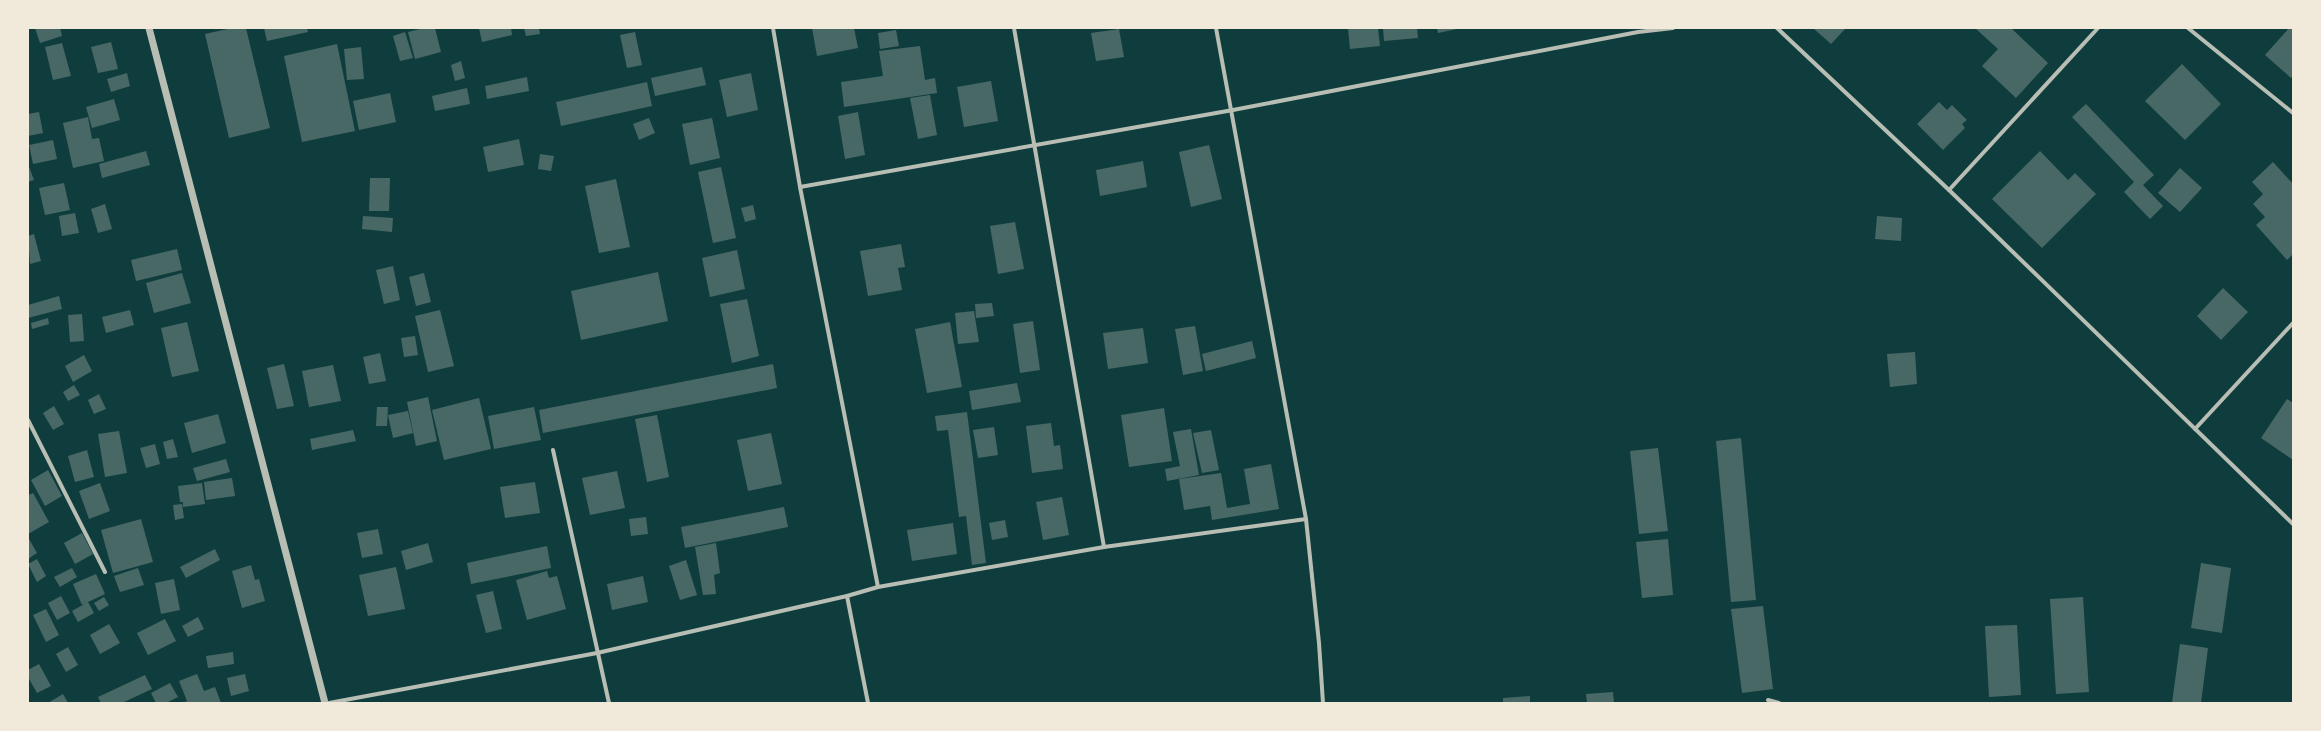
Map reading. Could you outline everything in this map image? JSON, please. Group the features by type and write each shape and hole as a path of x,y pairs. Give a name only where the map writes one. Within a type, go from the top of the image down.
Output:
{"street":[{"path":"149,28 325,703"},
{"path":"773,28 800,187 878,587"},
{"path":"1014,28 1104,547"},
{"path":"1216,28 1233,110 1306,519 1320,643 1323,703"},
{"path":"800,187 1233,110 1638,32 1673,28"},
{"path":"1777,28 1948,190 2293,524"},
{"path":"1948,190 2098,28"},
{"path":"2188,28 2293,113"},
{"path":"2195,429 2293,323"},
{"path":"28,420 105,572"},
{"path":"553,450 609,703"},
{"path":"329,703 597,652 848,596 878,587 1104,547 1306,519"},
{"path":"848,596 868,703"},
{"path":"1768,700 1780,703"}],"building":[{"path":"35,28 60,28 62,36 40,43"},
{"path":"232,28 246,28 270,128 229,138 205,34"},
{"path":"264,28 307,28 308,32 267,41"},
{"path":"424,28 435,28 441,52 415,59 408,32"},
{"path":"479,28 511,28 512,35 482,42"},
{"path":"524,28 539,28 540,34 526,36"},
{"path":"812,28 854,28 858,48 817,56"},
{"path":"1348,28 1378,28 1380,46 1350,49"},
{"path":"1383,28 1417,28 1418,38 1384,41"},
{"path":"1437,28 1457,28 1457,29 1438,33"},
{"path":"1813,28 1846,28 1831,44"},
{"path":"1975,28 2011,28 2048,63 2016,98 1982,66 1998,49"},
{"path":"2289,28 2293,28 2293,75 2291,78 2265,55"},
{"path":"1119,29 1124,57 1096,61 1091,33"},
{"path":"896,30 899,46 880,49 878,33"},
{"path":"405,32 413,58 400,61 393,36"},
{"path":"635,32 642,65 627,68 620,35"},
{"path":"111,42 118,69 98,73 91,47"},
{"path":"62,43 71,76 53,80 45,47"},
{"path":"337,44 355,131 302,142 284,56"},
{"path":"920,46 925,80 935,78 937,93 844,107 841,82 883,76 879,51"},
{"path":"361,47 364,79 347,80 344,49"},
{"path":"461,61 465,78 455,81 451,65"},
{"path":"2182,64 2221,104 2185,140 2145,101"},
{"path":"702,67 706,85 655,96 651,78"},
{"path":"127,73 130,86 111,92 107,79"},
{"path":"751,73 758,110 727,117 719,80"},
{"path":"527,77 529,91 487,99 485,86"},
{"path":"991,81 998,121 964,127 957,87"},
{"path":"647,82 652,106 561,126 556,102"},
{"path":"467,88 470,104 435,111 432,96"},
{"path":"390,93 396,122 359,130 353,101"},
{"path":"930,95 937,135 918,139 910,98"},
{"path":"114,99 120,120 92,128 86,107"},
{"path":"1939,102 1947,110 1952,105 1967,120 1962,124 1965,128 1943,150 1917,124"},
{"path":"2086,104 2154,175 2143,185 2163,206 2150,219 2124,192 2134,182 2072,117"},
{"path":"39,112 43,133 28,136 28,114"},
{"path":"858,112 865,155 845,159 838,116"},
{"path":"88,117 92,139 99,138 104,161 73,168 63,123"},
{"path":"649,118 655,133 639,140 633,124"},
{"path":"712,118 720,158 690,165 682,124"},
{"path":"519,139 524,165 488,172 483,147"},
{"path":"53,140 57,159 33,164 29,145"},
{"path":"1209,145 1222,199 1191,207 1179,152"},
{"path":"146,151 150,165 102,178 99,164"},
{"path":"2040,151 2068,180 2075,173 2096,194 2042,248 1992,199"},
{"path":"540,154 554,156 551,171 538,169"},
{"path":"1143,161 1147,187 1100,196 1096,170"},
{"path":"2273,162 2293,184 2293,254 2287,260 2256,225 2265,217 2253,204 2263,194 2252,182"},
{"path":"28,164 34,180 28,182"},
{"path":"721,167 736,238 713,243 698,172"},
{"path":"2180,168 2202,188 2180,212 2158,193"},
{"path":"370,178 390,178 389,211 369,211"},
{"path":"616,179 630,247 599,253 585,186"},
{"path":"64,183 70,210 45,215 39,188"},
{"path":"105,204 112,229 98,233 91,209"},
{"path":"753,205 756,219 745,222 741,208"},
{"path":"75,213 79,233 62,236 59,216"},
{"path":"363,216 393,218 392,232 362,229"},
{"path":"1877,216 1902,218 1901,241 1875,239"},
{"path":"1015,222 1024,269 998,274 990,226"},
{"path":"34,234 41,261 30,264 28,236"},
{"path":"901,244 905,267 898,268 902,290 868,296 860,251"},
{"path":"177,249 182,270 136,281 131,260"},
{"path":"737,250 745,289 710,297 702,258"},
{"path":"393,266 400,300 384,304 376,270"},
{"path":"658,272 668,321 581,340 571,291"},
{"path":"182,273 191,303 154,313 146,283"},
{"path":"424,273 431,302 416,306 409,277"},
{"path":"2223,288 2248,312 2221,340 2197,316"},
{"path":"59,296 62,309 28,318 28,305"},
{"path":"747,299 759,356 732,363 720,304"},
{"path":"992,303 994,316 976,318 975,304"},
{"path":"130,310 134,325 106,333 102,317"},
{"path":"440,310 454,366 428,372 415,316"},
{"path":"974,311 979,342 958,344 955,313"},
{"path":"82,314 84,341 70,342 68,315"},
{"path":"48,318 49,324 32,329 31,323"},
{"path":"1033,321 1040,370 1020,373 1013,324"},
{"path":"187,322 199,371 172,377 161,328"},
{"path":"950,322 962,387 927,393 915,329"},
{"path":"1195,326 1203,371 1183,375 1175,329"},
{"path":"1143,328 1148,363 1108,369 1103,333"},
{"path":"415,336 418,355 404,357 401,338"},
{"path":"1252,341 1256,358 1206,371 1202,354"},
{"path":"1915,352 1917,384 1890,387 1887,354"},
{"path":"380,353 386,381 369,384 363,357"},
{"path":"84,355 92,371 73,382 65,366"},
{"path":"284,364 294,406 277,409 267,368"},
{"path":"773,364 777,388 543,433 539,410"},
{"path":"333,365 341,401 309,407 302,371"},
{"path":"1017,383 1021,402 972,410 969,391"},
{"path":"74,385 80,395 68,401 63,392"},
{"path":"99,394 106,409 94,414 88,400"},
{"path":"428,397 437,441 416,446 407,402"},
{"path":"479,398 491,449 444,460 432,410"},
{"path":"2287,399 2293,403 2293,460 2261,438"},
{"path":"54,406 64,424 53,430 43,413"},
{"path":"377,407 388,407 387,426 376,426"},
{"path":"534,407 541,440 494,449 488,416"},
{"path":"1164,408 1172,461 1129,467 1121,415"},
{"path":"408,411 413,433 393,438 388,415"},
{"path":"967,412 986,563 972,565 966,516 959,517 948,430 937,431 935,416"},
{"path":"218,414 226,443 192,453 184,423"},
{"path":"657,415 669,477 647,482 635,419"},
{"path":"1051,423 1054,446 1060,445 1063,469 1032,473 1026,426"},
{"path":"994,427 998,455 978,458 973,430"},
{"path":"1191,429 1199,475 1167,481 1165,469 1180,466 1173,432"},
{"path":"353,430 356,441 312,450 310,439"},
{"path":"1211,430 1219,470 1202,473 1193,433"},
{"path":"119,431 127,473 105,477 98,434"},
{"path":"771,433 782,484 748,491 737,440"},
{"path":"1741,438 1756,600 1731,602 1716,441"},
{"path":"173,439 178,457 167,459 163,442"},
{"path":"155,444 160,464 146,468 140,448"},
{"path":"1658,448 1668,531 1639,534 1630,451"},
{"path":"87,450 94,477 75,482 68,456"},
{"path":"226,459 230,472 197,481 193,468"},
{"path":"1271,464 1279,509 1212,520 1210,506 1184,510 1179,479 1221,473 1227,508 1250,504 1244,469"},
{"path":"48,470 62,496 45,506 31,480"},
{"path":"617,471 625,508 590,515 582,478"},
{"path":"232,478 235,496 206,500 204,482"},
{"path":"535,482 540,513 505,518 500,487"},
{"path":"100,483 110,511 89,519 79,491"},
{"path":"202,483 205,504 183,507 183,502 180,502 178,486"},
{"path":"33,493 49,522 28,534 28,495"},
{"path":"1062,497 1069,535 1043,540 1036,502"},
{"path":"182,504 184,518 175,520 173,505"},
{"path":"784,507 788,527 685,548 681,527"},
{"path":"646,517 648,534 631,536 629,519"},
{"path":"141,519 153,562 113,573 101,530"},
{"path":"1005,520 1008,537 992,540 989,523"},
{"path":"953,523 957,554 912,561 907,530"},
{"path":"378,529 383,554 362,558 357,533"},
{"path":"82,533 93,554 75,564 64,543"},
{"path":"28,537 37,553 28,559"},
{"path":"1668,539 1673,595 1642,598 1636,542"},
{"path":"428,543 433,562 406,570 401,551"},
{"path":"716,543 720,573 714,575 716,594 703,595 695,547"},
{"path":"547,546 551,568 471,584 467,563"},
{"path":"215,549 220,560 186,578 180,567"},
{"path":"37,559 46,576 37,582 28,564"},
{"path":"686,560 697,595 680,600 669,566"},
{"path":"2201,563 2231,568 2222,633 2191,628"},
{"path":"251,565 255,580 259,579 265,601 242,608 232,571"},
{"path":"396,567 405,609 368,616 359,575"},
{"path":"72,568 77,577 60,587 54,577"},
{"path":"138,568 144,585 120,592 114,576"},
{"path":"547,571 549,578 557,576 566,609 527,620 516,580"},
{"path":"96,574 105,594 82,605 73,584"},
{"path":"643,576 648,602 612,610 607,584"},
{"path":"174,579 180,610 161,614 155,583"},
{"path":"493,591 502,629 486,633 476,595"},
{"path":"61,596 70,613 57,620 48,603"},
{"path":"104,597 109,605 99,611 94,603"},
{"path":"2083,597 2089,692 2056,694 2050,599"},
{"path":"88,602 94,613 78,622 72,611"},
{"path":"1763,606 1773,689 1742,693 1731,609"},
{"path":"46,609 59,635 46,642 33,615"},
{"path":"198,617 204,629 188,637 182,626"},
{"path":"165,619 176,641 148,655 137,633"},
{"path":"109,624 120,643 100,654 90,635"},
{"path":"2017,625 2021,695 1989,697 1985,626"},
{"path":"2180,644 2208,648 2201,703 2172,703"},
{"path":"68,647 78,665 66,672 56,654"},
{"path":"233,652 234,664 208,668 206,656"},
{"path":"39,664 51,686 37,693 28,677 28,670"},
{"path":"197,674 204,691 215,687 221,703 182,703 187,701 179,681"},
{"path":"245,674 249,691 231,696 227,678"},
{"path":"145,675 152,689 122,703 101,703 98,697"},
{"path":"170,683 178,697 166,703 156,703 151,693"},
{"path":"1613,692 1614,703 1587,703 1586,694"},
{"path":"63,694 68,703 48,703"},
{"path":"1530,696 1530,703 1503,703 1503,698"}]}
